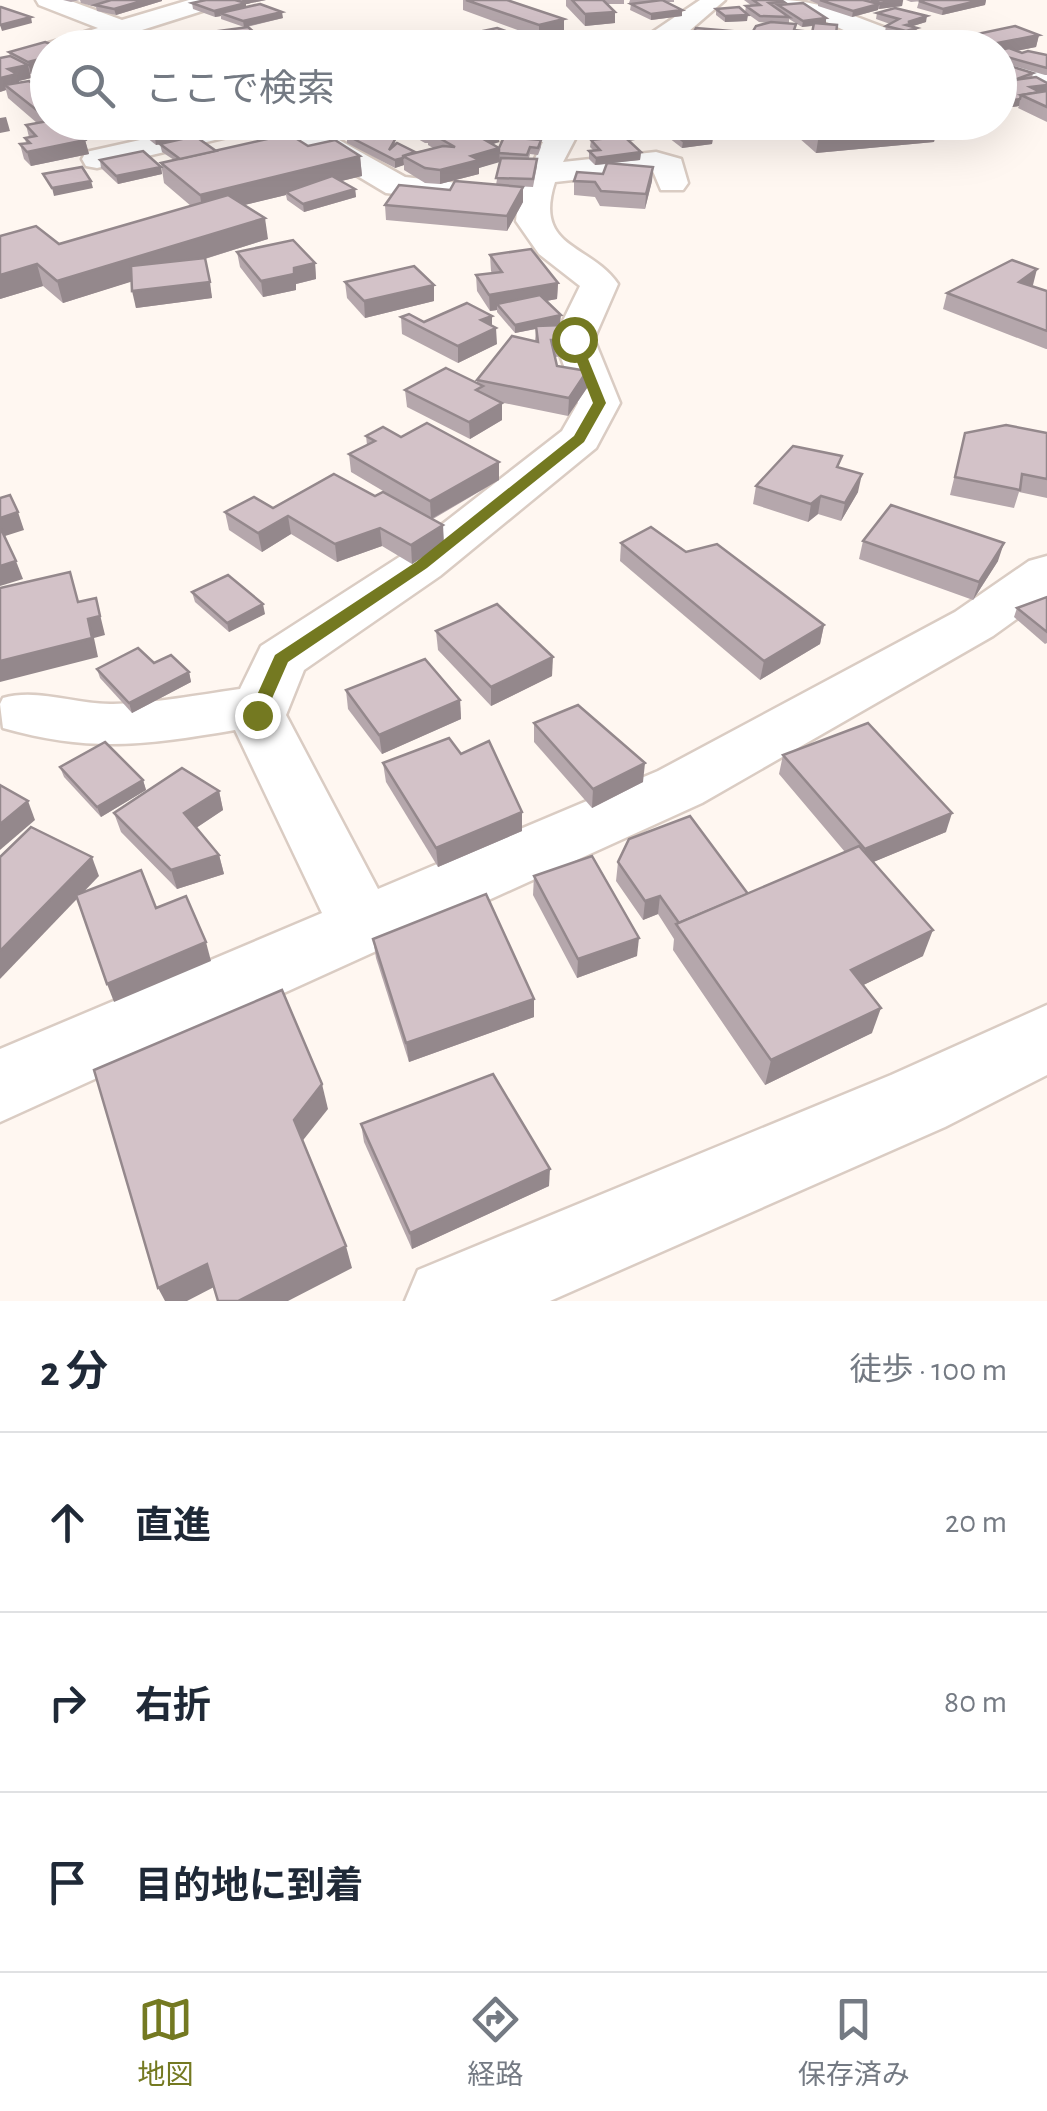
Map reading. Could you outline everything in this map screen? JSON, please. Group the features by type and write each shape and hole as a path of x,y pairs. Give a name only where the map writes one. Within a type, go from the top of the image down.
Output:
{"street":[{"path":"47,0 126,30"},
{"path":"114,30 214,0"},
{"path":"674,30 714,0"},
{"path":"791,0 862,30"},
{"path":"679,27 725,28"},
{"path":"1017,73 1047,81"},
{"path":"97,158 126,140"},
{"path":"303,140 320,143 397,186 537,186 656,161 670,166 672,183"},
{"path":"363,927 257,715 281,659 422,565 580,439 600,403 574,339 600,284 537,232 537,186 560,140"},
{"path":"0,1086 680,787 974,624 1047,572"},
{"path":"24,713 51,723 98,727 261,706"},
{"path":"449,1301 918,1101 1047,1038"}],"building":[{"path":"111,0 145,0 114,9 95,5"},
{"path":"466,0 507,0 564,19 539,25"},
{"path":"572,0 603,0 615,12 585,14"},
{"path":"662,0 682,10 651,14 631,4"},
{"path":"753,0 781,0 784,2 769,3 789,17 760,16 746,6 760,5"},
{"path":"820,0 863,0 879,4 853,11"},
{"path":"981,0 943,9 919,1"},
{"path":"192,3 246,3 214,11"},
{"path":"803,3 826,18 803,21 778,5"},
{"path":"260,4 282,12 243,21 220,13"},
{"path":"1,7 31,17 0,25"},
{"path":"739,7 748,15 725,16 716,9"},
{"path":"895,8 927,16 906,25 917,28 902,30 886,26 899,19 877,13"},
{"path":"771,22 796,24 794,30 754,30"},
{"path":"814,23 837,25 836,30 813,30"},
{"path":"1015,26 1039,35 1017,39 1017,30 996,30"},
{"path":"30,46 30,62 28,62 9,52"},
{"path":"1017,51 1047,55 1047,68 1017,60"},
{"path":"10,56 28,65 8,69 17,74 0,78 0,58"},
{"path":"1017,68 1033,73 1017,79"},
{"path":"1036,77 1047,83 1030,87 1040,92 1021,95 1017,100 1017,80"},
{"path":"30,82 30,105 5,85"},
{"path":"1047,91 1047,107 1021,95"},
{"path":"25,138 85,140 27,152 20,144 30,143"},
{"path":"201,140 216,151 180,159 160,144"},
{"path":"263,140 298,140 308,146 335,140 360,156 200,195 161,163"},
{"path":"356,140 395,140 389,150 397,143 415,152 395,160"},
{"path":"443,140 485,140 499,148 471,156 479,160 440,170 425,168 403,156 443,146 455,147"},
{"path":"503,140 541,140 538,148 530,147 527,155 499,153"},
{"path":"591,140 628,140 641,152 596,158 589,151 600,150"},
{"path":"143,151 161,167 116,176 100,160"},
{"path":"501,158 537,159 533,179 496,178"},
{"path":"607,163 653,167 646,194 601,191 595,182 574,181 577,172 603,174"},
{"path":"82,167 91,181 52,188 43,174"},
{"path":"332,176 355,189 303,204 286,192"},
{"path":"455,181 523,187 507,216 385,205 399,185 450,190"},
{"path":"228,195 265,218 57,281 37,264 0,275 0,236 36,226 59,244"},
{"path":"293,240 315,263 294,268 294,274 261,281 237,252"},
{"path":"531,249 558,283 489,295 476,275 502,272 490,255"},
{"path":"205,258 210,282 132,291 131,266"},
{"path":"1012,260 1037,269 1019,282 1047,291 1047,331 947,293"},
{"path":"414,266 434,285 364,301 345,282"},
{"path":"540,295 561,315 515,325 497,304"},
{"path":"467,303 492,316 481,320 496,328 458,346 401,317 409,314 424,322"},
{"path":"563,325 567,340 551,340 557,366 587,371 569,398 477,380 512,336 538,342 536,326"},
{"path":"446,368 483,386 476,390 502,403 469,422 405,390"},
{"path":"427,423 499,462 430,501 349,454 375,441 366,436 383,427 401,437"},
{"path":"1006,425 1047,433 1047,479 1022,474 1020,490 955,477 965,433"},
{"path":"793,446 842,456 837,467 862,474 845,503 821,496 811,504 756,486"},
{"path":"334,474 375,496 383,492 443,525 411,545 380,528 335,544 288,516 258,533 225,512 254,497 273,508"},
{"path":"10,495 18,512 0,518 0,498"},
{"path":"891,505 1004,543 979,582 863,541"},
{"path":"0,527 16,561 0,566"},
{"path":"651,527 686,552 717,544 824,625 764,661 621,543"},
{"path":"70,572 78,602 96,598 100,616 88,619 92,638 0,661 0,588"},
{"path":"228,575 263,604 227,623 192,592"},
{"path":"1047,597 1047,632 1017,608"},
{"path":"497,604 553,657 491,687 436,631"},
{"path":"138,648 154,663 171,655 189,672 129,703 97,669"},
{"path":"425,659 460,700 379,735 346,690"},
{"path":"578,705 645,763 593,789 534,723"},
{"path":"868,723 952,813 865,849 783,755"},
{"path":"449,738 461,754 489,741 522,812 436,848 383,763"},
{"path":"105,742 143,780 97,807 60,767"},
{"path":"182,768 219,791 184,813 219,855 171,870 114,813"},
{"path":"0,785 28,801 0,824"},
{"path":"690,816 748,894 679,923 660,896 645,901 618,862 629,839"},
{"path":"31,827 92,857 0,951 0,857"},
{"path":"859,846 933,930 851,970 881,1008 771,1060 676,924"},
{"path":"592,856 639,938 578,959 534,876"},
{"path":"141,870 156,908 186,896 206,942 107,984 76,895"},
{"path":"486,894 534,999 406,1043 373,939"},
{"path":"282,990 322,1084 294,1120 346,1246 238,1301 218,1301 207,1264 158,1288 94,1070"},
{"path":"493,1074 550,1169 410,1233 361,1124"}],"route":[{"path":"257,715 281,659 422,565 580,439 600,403 574,339"}]}
